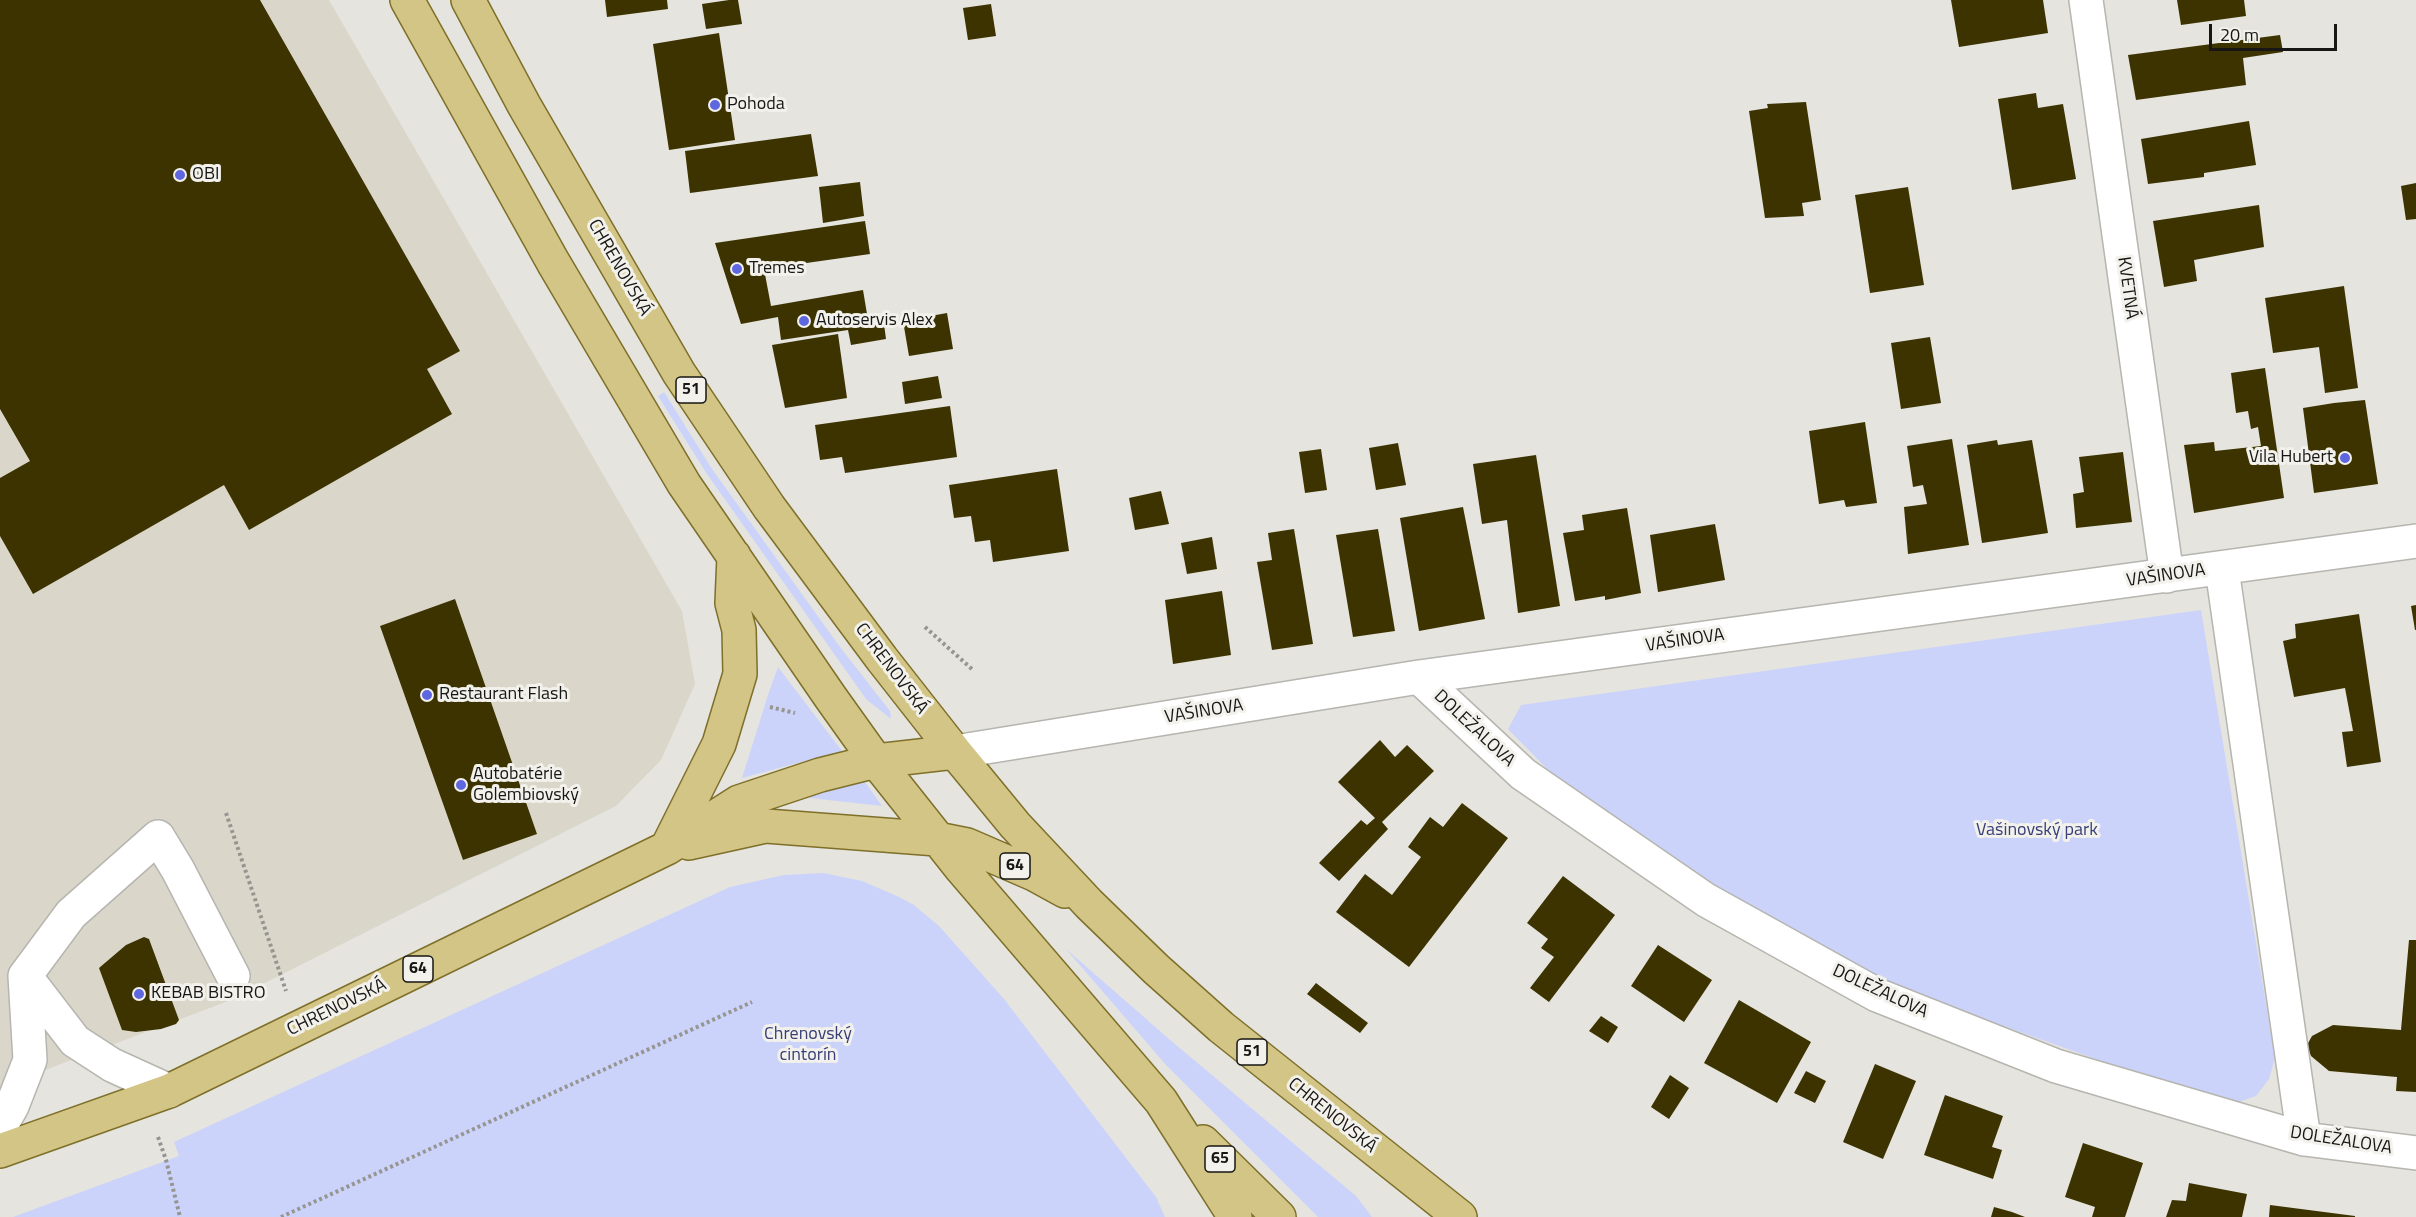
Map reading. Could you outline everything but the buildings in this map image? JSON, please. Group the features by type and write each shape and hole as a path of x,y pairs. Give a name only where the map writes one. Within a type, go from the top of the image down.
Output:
{"main road":[{"path":"407,0 565,282 684,484 876,761 937,839 1161,1101 1235,1217"},
{"name":"CHRENOVSKÁ","path":"468,0 524,105 679,373 769,507 882,659 955,752 1015,825 1089,904 1156,969 1424,1203 1460,1217"},
{"path":"667,848 719,744 740,674 739,630 732,603 734,556"},
{"name":"64","path":"667,848 739,802 820,775 876,761 955,752"},
{"name":"64","path":"667,848 766,826 937,839 967,845 1034,874 1089,904"},
{"name":"CHRENOVSKÁ","path":"0,1151 169,1091 667,848"},
{"name":"65","path":"1161,1101 1279,1217"}],"street":[{"name":"KVETNÁ","path":"2086,0 2167,576"},
{"name":"VAŠINOVA","path":"955,752 1419,677 2416,541"},
{"path":"2222,569 2304,1139"},
{"name":"DOLEŽALOVA","path":"1419,677 1523,774 1706,900 1877,995 2056,1066 2304,1139 2416,1153"},
{"path":"13,976 71,914 158,837 233,976"},
{"path":"13,976 75,1041 112,1065 169,1091"},
{"path":"0,1126 12,1106 30,1060 13,976"}],"path":[{"path":"925,627 975,671"},
{"path":"764,705 796,714"},
{"path":"226,813 286,991"},
{"path":"281,1217 752,1002"},
{"path":"155,1127 180,1217"}],"shaded area":[{"path":"0,0 329,0 682,611 695,684 661,760 616,806 231,1000 0,1087"}],"green space":[{"path":"664,392 712,469 840,647 890,711 891,719 866,699 707,474 658,396"},
{"name":"Vašinovský park","path":"2201,610 2275,1058 2269,1079 2256,1096 2239,1102 2219,1103 1919,996 1808,946 1704,884 1569,791 1508,729 1521,705"},
{"path":"778,667 842,751 742,778 768,695"},
{"path":"862,778 882,806 810,798 807,792"},
{"name":"Chrenovský cintorín","path":"823,873 862,881 897,896 914,905 939,926 1004,999 1156,1197 1165,1217 13,1217 179,1156 174,1142 730,887 784,875"},
{"path":"1066,949 1356,1196 1372,1217 1318,1217 1166,1065"}],"place":[{"name":"Pohoda","path":"715,105"},
{"name":"OBI","path":"180,175"},
{"name":"Tremes","path":"737,269"},
{"name":"Autoservis Alex","path":"804,321"},
{"name":"Vila Hubert","path":"2345,458"},
{"name":"Restaurant Flash","path":"427,695"},
{"name":"Autobatérie Golembiovský","path":"461,785"},
{"name":"KEBAB BISTRO","path":"139,994"}]}
